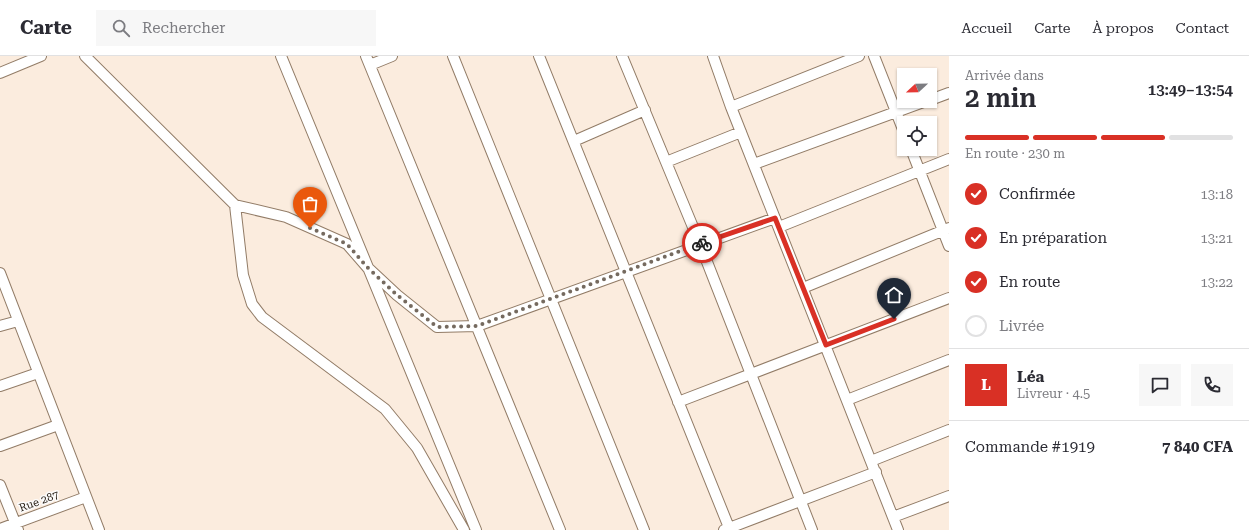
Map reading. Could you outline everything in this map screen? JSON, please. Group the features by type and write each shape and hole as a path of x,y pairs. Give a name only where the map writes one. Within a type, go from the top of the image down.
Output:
{"street":[{"path":"0,61 2,72 41,56"},
{"path":"85,56 235,205 286,217 347,244 367,267 397,295 437,327 477,326 775,218"},
{"path":"281,56 476,530"},
{"path":"392,56 368,60 560,530"},
{"path":"453,56 644,530"},
{"path":"539,56 728,529 876,472"},
{"path":"622,56 700,244 812,530"},
{"path":"713,56 731,107 898,530"},
{"path":"731,107 859,56"},
{"path":"874,56 898,116"},
{"path":"937,97 949,93"},
{"path":"754,164 907,108"},
{"path":"574,141 645,110"},
{"path":"666,162 741,132"},
{"path":"914,156 946,230 949,246"},
{"path":"779,227 949,159"},
{"path":"235,205 243,275 252,304 262,317 385,409 417,448 464,530"},
{"path":"803,288 946,230"},
{"path":"0,273 99,530"},
{"path":"678,402 949,298"},
{"path":"0,326 18,321"},
{"path":"847,400 949,361"},
{"path":"0,386 38,373"},
{"path":"0,446 58,425"},
{"path":"871,461 949,430"},
{"path":"0,485 17,526"},
{"name":"Rue 287","path":"0,529 17,526 86,496"},
{"path":"893,517 949,496"}],"way so far":[{"path":"310,228 347,244 367,267 397,295 437,327 477,326 702,243"}],"route":[{"path":"702,243 775,218 826,345 894,319"}]}
